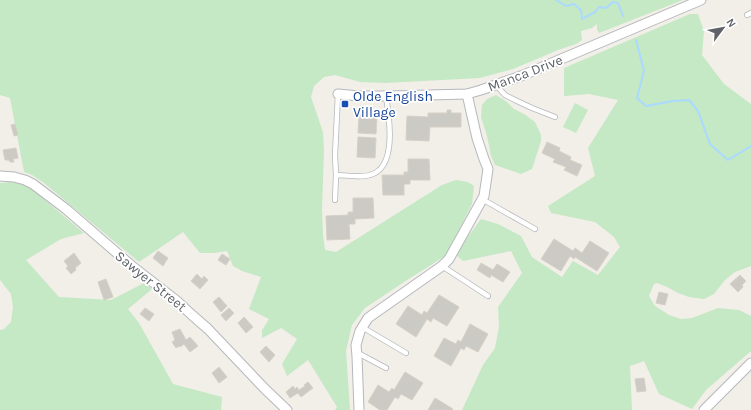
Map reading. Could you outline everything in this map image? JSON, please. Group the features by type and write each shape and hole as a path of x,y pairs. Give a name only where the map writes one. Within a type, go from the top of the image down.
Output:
{"street":[{"name":"Manca Drive","path":"338,94 386,96 467,94 520,76 701,0"},
{"path":"359,410 356,345 362,327 368,318 442,266 449,259 484,196 488,169 480,148 467,94"},
{"name":"Sawyer Street","path":"0,176 14,177 25,180 33,184 66,209 132,266 177,301 202,324 287,410"},
{"path":"704,410 751,363"}],"lane":[{"path":"496,85 505,95 555,117"},
{"path":"335,200 335,155 338,94"},
{"path":"336,175 369,176 383,167 388,155 389,146 389,113 386,96"},
{"path":"482,199 535,229"},
{"path":"442,266 488,296"},
{"path":"362,327 406,353"},
{"path":"356,352 386,368"}],"green space":[{"path":"0,0 683,0 599,33 597,24 592,28 581,31 582,40 576,44 513,69 480,78 385,83 360,82 335,75 324,77 314,86 311,97 323,132 324,151 322,209 325,250 336,252 442,185 456,180 468,182 474,186 472,204 446,255 365,308 352,325 346,351 350,410 335,410 337,407 308,360 287,376 282,364 297,339 281,328 262,338 262,330 269,319 249,309 261,277 242,271 233,266 227,251 200,253 183,232 139,262 44,183 32,175 24,172 10,98 0,95"},
{"path":"690,14 698,14 704,31 702,55 724,84 751,104 751,266 735,272 725,280 714,294 704,299 689,297 657,283 654,284 649,296 655,306 669,315 681,319 692,318 718,308 739,310 751,316 751,351 706,390 692,409 659,394 644,361 630,366 632,410 462,410 483,365 495,348 499,327 498,307 522,273 511,251 463,261 455,254 481,219 498,224 521,236 532,257 562,277 573,261 598,275 620,247 614,237 595,222 551,213 548,206 595,176 588,148 618,100 589,94 564,96 564,68"},
{"path":"496,95 507,102 514,109 535,122 541,135 541,141 532,169 521,174 495,165 491,156 481,117 482,105 487,99"},
{"path":"575,103 588,110 576,133 563,127"},
{"path":"11,182 28,186 84,233 61,239 26,260 59,297 111,300 144,283 152,289 128,309 139,323 173,384 222,397 221,410 0,410 0,330 4,329 11,322 13,307 11,294 0,280 0,183"}],"building":[{"path":"447,110 451,110 451,113 461,113 461,127 430,127 429,141 406,140 407,116 428,117 428,113 447,113"},
{"path":"359,114 377,115 376,134 358,133"},
{"path":"15,124 18,135 14,136 11,125"},
{"path":"358,137 376,138 375,158 357,157"},
{"path":"547,142 560,148 559,151 571,157 570,160 582,165 577,176 564,170 566,167 553,162 555,159 542,153"},
{"path":"16,148 18,158 13,159 14,162 5,160 3,150"},
{"path":"408,159 429,159 430,180 410,180 410,184 404,184 404,195 383,195 382,175 404,175 404,172 408,172"},
{"path":"353,198 373,198 374,218 355,219 355,224 349,224 350,239 327,240 326,216 348,215 348,212 353,212"},
{"path":"554,239 573,251 575,248 582,253 590,241 609,253 597,271 575,257 574,259 570,256 561,271 541,259"},
{"path":"158,251 168,258 163,266 153,258"},
{"path":"74,253 81,263 71,274 66,268 68,266 64,261"},
{"path":"222,254 230,259 226,265 218,260"},
{"path":"481,263 493,270 497,264 510,272 503,282 491,275 490,278 477,270"},
{"path":"197,274 202,279 204,276 208,280 200,289 191,281"},
{"path":"740,275 746,281 738,292 730,284"},
{"path":"106,279 113,297 104,300 98,282"},
{"path":"659,292 668,294 665,305 656,303"},
{"path":"439,295 459,307 447,326 433,318 431,322 427,319 416,337 396,324 408,306 422,315 424,311 427,313"},
{"path":"219,297 227,306 221,312 213,302"},
{"path":"145,308 154,314 149,321 140,314"},
{"path":"229,308 234,313 226,321 221,315"},
{"path":"244,317 253,327 246,333 238,323"},
{"path":"470,324 488,334 478,352 466,346 464,350 461,348 451,366 434,356 444,338 456,344 458,340 461,342"},
{"path":"180,329 186,340 190,337 198,346 190,352 184,344 176,348 172,342 175,340 172,332"},
{"path":"266,346 275,355 269,362 260,352"},
{"path":"219,367 227,377 219,383 212,373"},
{"path":"405,372 423,383 412,400 401,394 398,399 395,397 387,410 380,410 368,402 378,385 389,392 392,388 394,390"},
{"path":"644,378 646,391 637,392 635,379"},
{"path":"308,382 313,388 301,397 298,393 290,398 286,392 293,386 295,389 297,387 299,390"},
{"path":"435,398 453,409 428,410"}],"waterway":[{"path":"556,0 566,6 574,4 581,10 582,19 595,12 599,7 606,8 613,2 618,3 623,16"},
{"path":"636,40 644,71 637,98 646,106 673,101 689,100 698,111 710,144 728,160 751,146"}],"place":[{"name":"Olde English Village","path":"345,104"}]}
